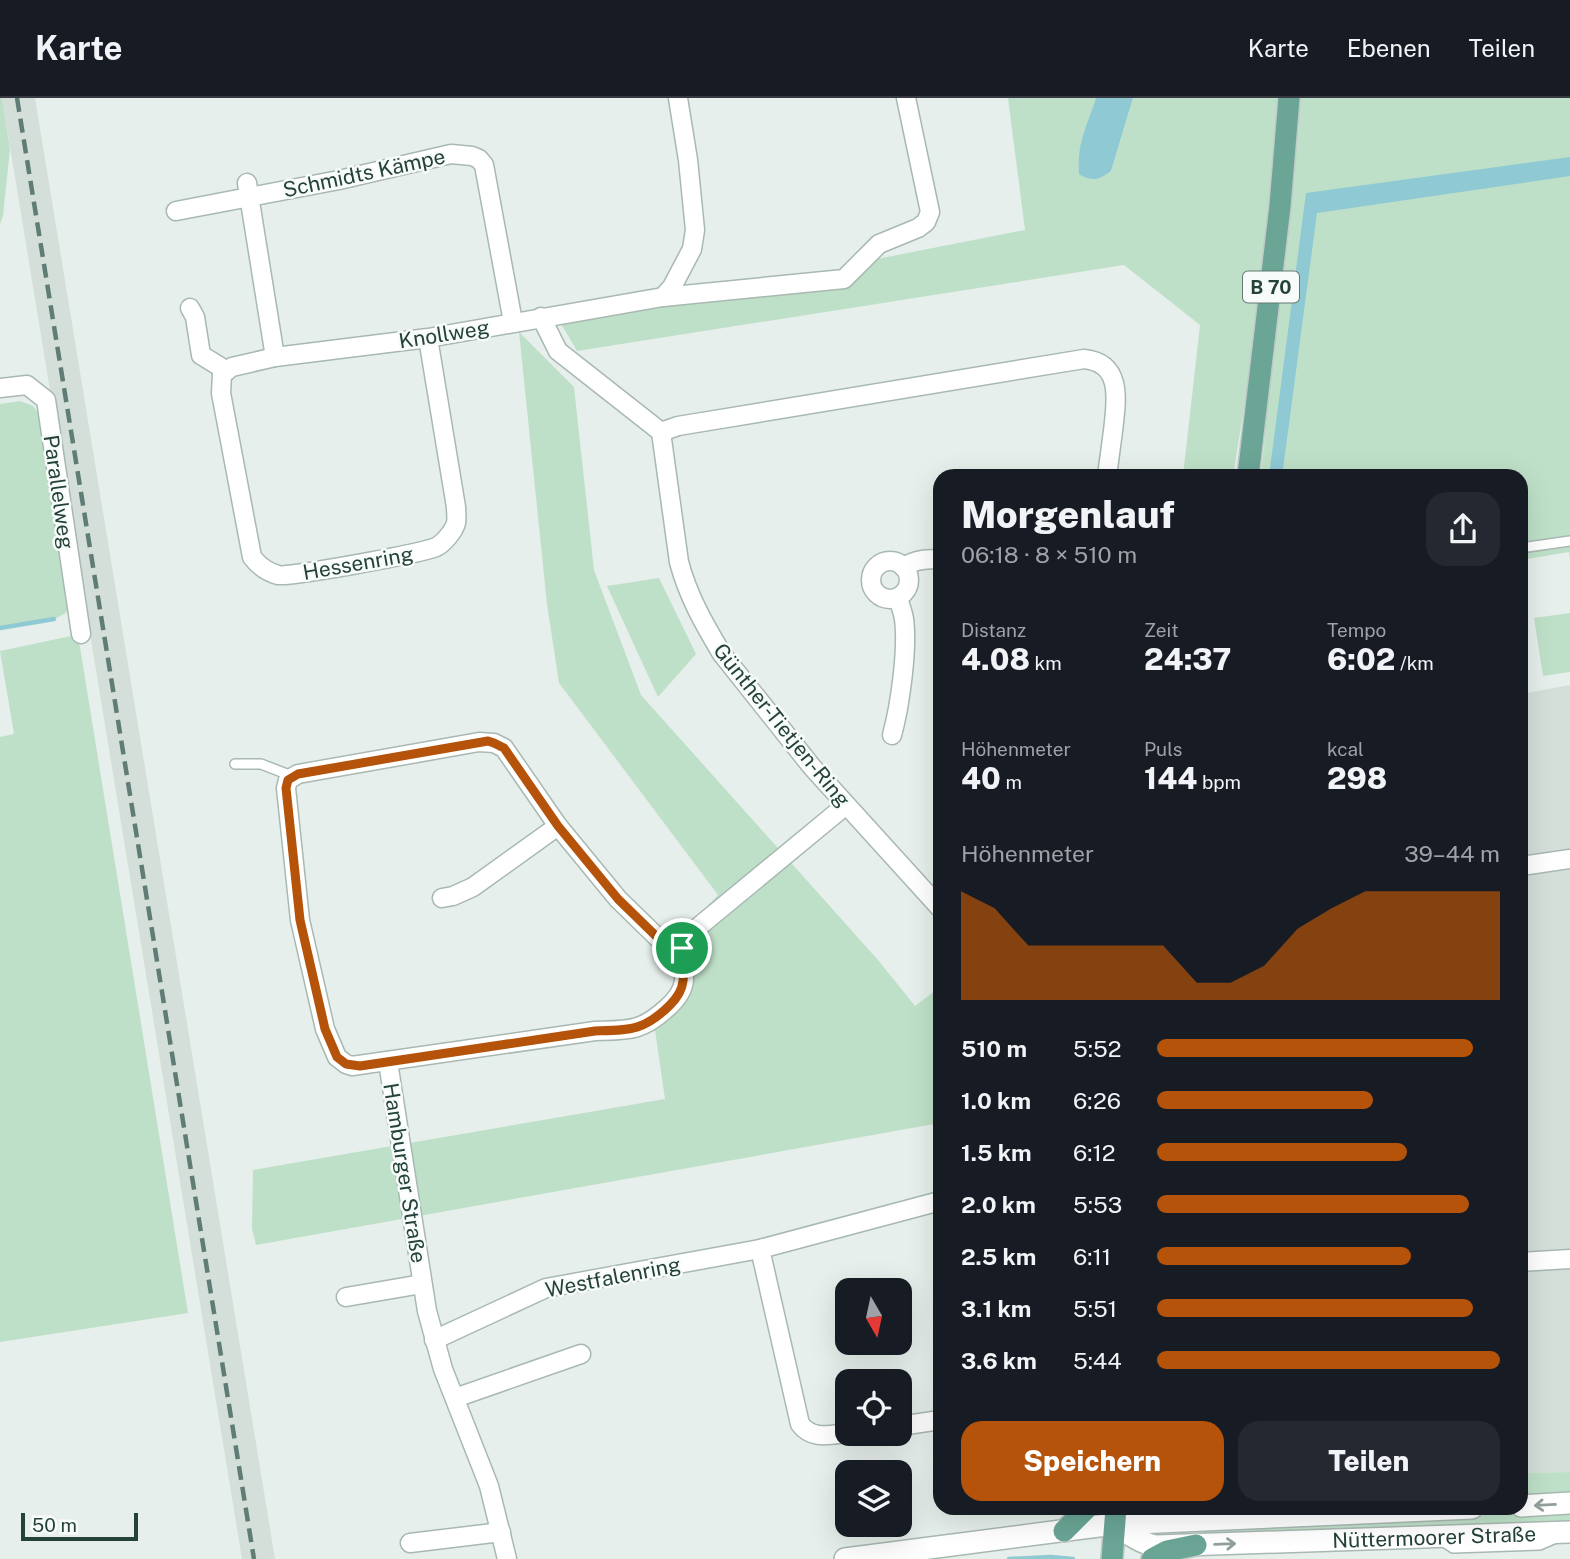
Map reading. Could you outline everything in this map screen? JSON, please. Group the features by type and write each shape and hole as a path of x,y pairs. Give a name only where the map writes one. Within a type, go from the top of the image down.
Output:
{"main road":[{"name":"B 70","path":"1249,469 1280,206 1289,98"},
{"path":"1063,1531 1080,1515"},
{"path":"1112,1559 1115,1516"},
{"path":"1152,1559 1167,1551 1196,1545"}],"street":[{"path":"663,297 672,288 692,249 695,230 678,98"},
{"name":"Knollweg","path":"224,372 245,363 275,357 428,338 663,297 844,279 879,244 918,228 926,222 930,212 906,98"},
{"name":"Schmidts Kämpe","path":"176,211 248,190 339,180 452,154 472,156 484,165 513,322"},
{"path":"248,190 275,357"},
{"path":"190,308 195,317 201,355 224,372"},
{"path":"541,317 558,351 661,432 678,426 1089,360 1108,371 1116,390 1108,469"},
{"name":"Hessenring","path":"224,372 221,394 252,557 258,565 279,576 312,572 438,547 450,534 456,522 456,507 428,338"},
{"name":"Parallelweg","path":"0,388 27,385 46,400 81,634"},
{"name":"Günther-Tietjen-Ring","path":"661,432 679,562 694,607 722,654 812,767 933,900"},
{"path":"903,567 915,561 933,559"},
{"path":"893,562 903,567 909,580 904,594 898,598 886,599 876,593 871,577 881,563 893,562"},
{"path":"892,735 897,718 905,635 904,616 898,598"},
{"path":"682,948 666,944 658,938 618,899 558,826 504,748 494,743 488,741 298,774 288,780 286,788 300,920 325,1029 337,1057 346,1064 360,1066 643,1026 665,1010 680,993 684,978 682,948 691,933 846,805"},
{"path":"442,898 472,887 558,826"},
{"path":"1528,865 1570,859"},
{"name":"Hamburger Straße","path":"388,1062 422,1284 434,1340 481,1464 508,1559"},
{"name":"Westfalenring","path":"434,1340 546,1288 760,1249 933,1203"},
{"path":"760,1249 800,1424 806,1431 818,1436 835,1434"},
{"path":"1528,1262 1570,1259"},
{"name":"Hamburger Straße","path":"346,1297 422,1284"},
{"path":"455,1398 581,1354"},
{"path":"912,1424 933,1421"},
{"name":"Nüttermoorer Straße","path":"1528,1506 1570,1503"},
{"name":"Nüttermoorer Straße","path":"1115,1516 1160,1515"},
{"path":"845,1559 1063,1531 1115,1516"},
{"name":"Nüttermoorer Straße","path":"1115,1516 1146,1544 1156,1546 1570,1532"},
{"path":"410,1543 501,1532"}],"lane":[{"path":"1528,547 1570,541"},
{"path":"235,764 261,764 294,776"}],"shaded area":[{"path":"2,98 35,98 275,1559 242,1559"},
{"path":"1570,685 1570,1472 1528,1473 1528,693"}],"green space":[{"path":"0,98 10,149 0,224"},
{"path":"1008,98 1096,98 1092,111 1111,171 1133,98 1280,98 1271,242 1234,469 1184,469 1200,325 1124,265 577,351 560,322 735,295 847,284 877,259 1025,230"},
{"path":"1293,98 1570,98 1570,560 1569,552 1528,559 1528,469 1262,469 1287,207"},
{"path":"519,332 574,387 594,570 641,695 878,960 915,1006 933,992 933,1124 256,1245 252,1229 253,1170 665,1099 655,1030 688,998 691,980 686,930 718,895 559,683 547,604"},
{"path":"20,401 33,406 41,417 69,603 66,613 54,619 0,628 0,404"},
{"path":"659,578 696,654 658,697 607,586"},
{"path":"1570,613 1570,672 1543,676 1534,618"},
{"path":"71,636 79,641 188,1313 0,1342 0,737 14,734 0,651"},
{"path":"1570,1472 1570,1497 1528,1499 1528,1473"},
{"path":"1570,1510 1570,1526 1204,1540 1203,1529 1473,1515 1528,1515 1528,1512"}],"water":[{"path":"1096,98 1133,98 1111,171 1092,179 1079,174 1079,162 1083,135"},
{"path":"1570,157 1570,176 1317,213 1283,469 1270,469 1306,193"}],"waterway":[{"path":"0,628 54,619"},
{"path":"1009,1559 1073,1559"}],"railway":[{"path":"17,98 254,1559"}],"route":[{"path":"480,742 494,743 504,748 558,826 618,899 658,938 666,944 682,948 684,978 680,993 665,1010 643,1026 360,1066 346,1064 333,1051 325,1029 300,920 286,788 288,780 298,774 480,742"}]}
